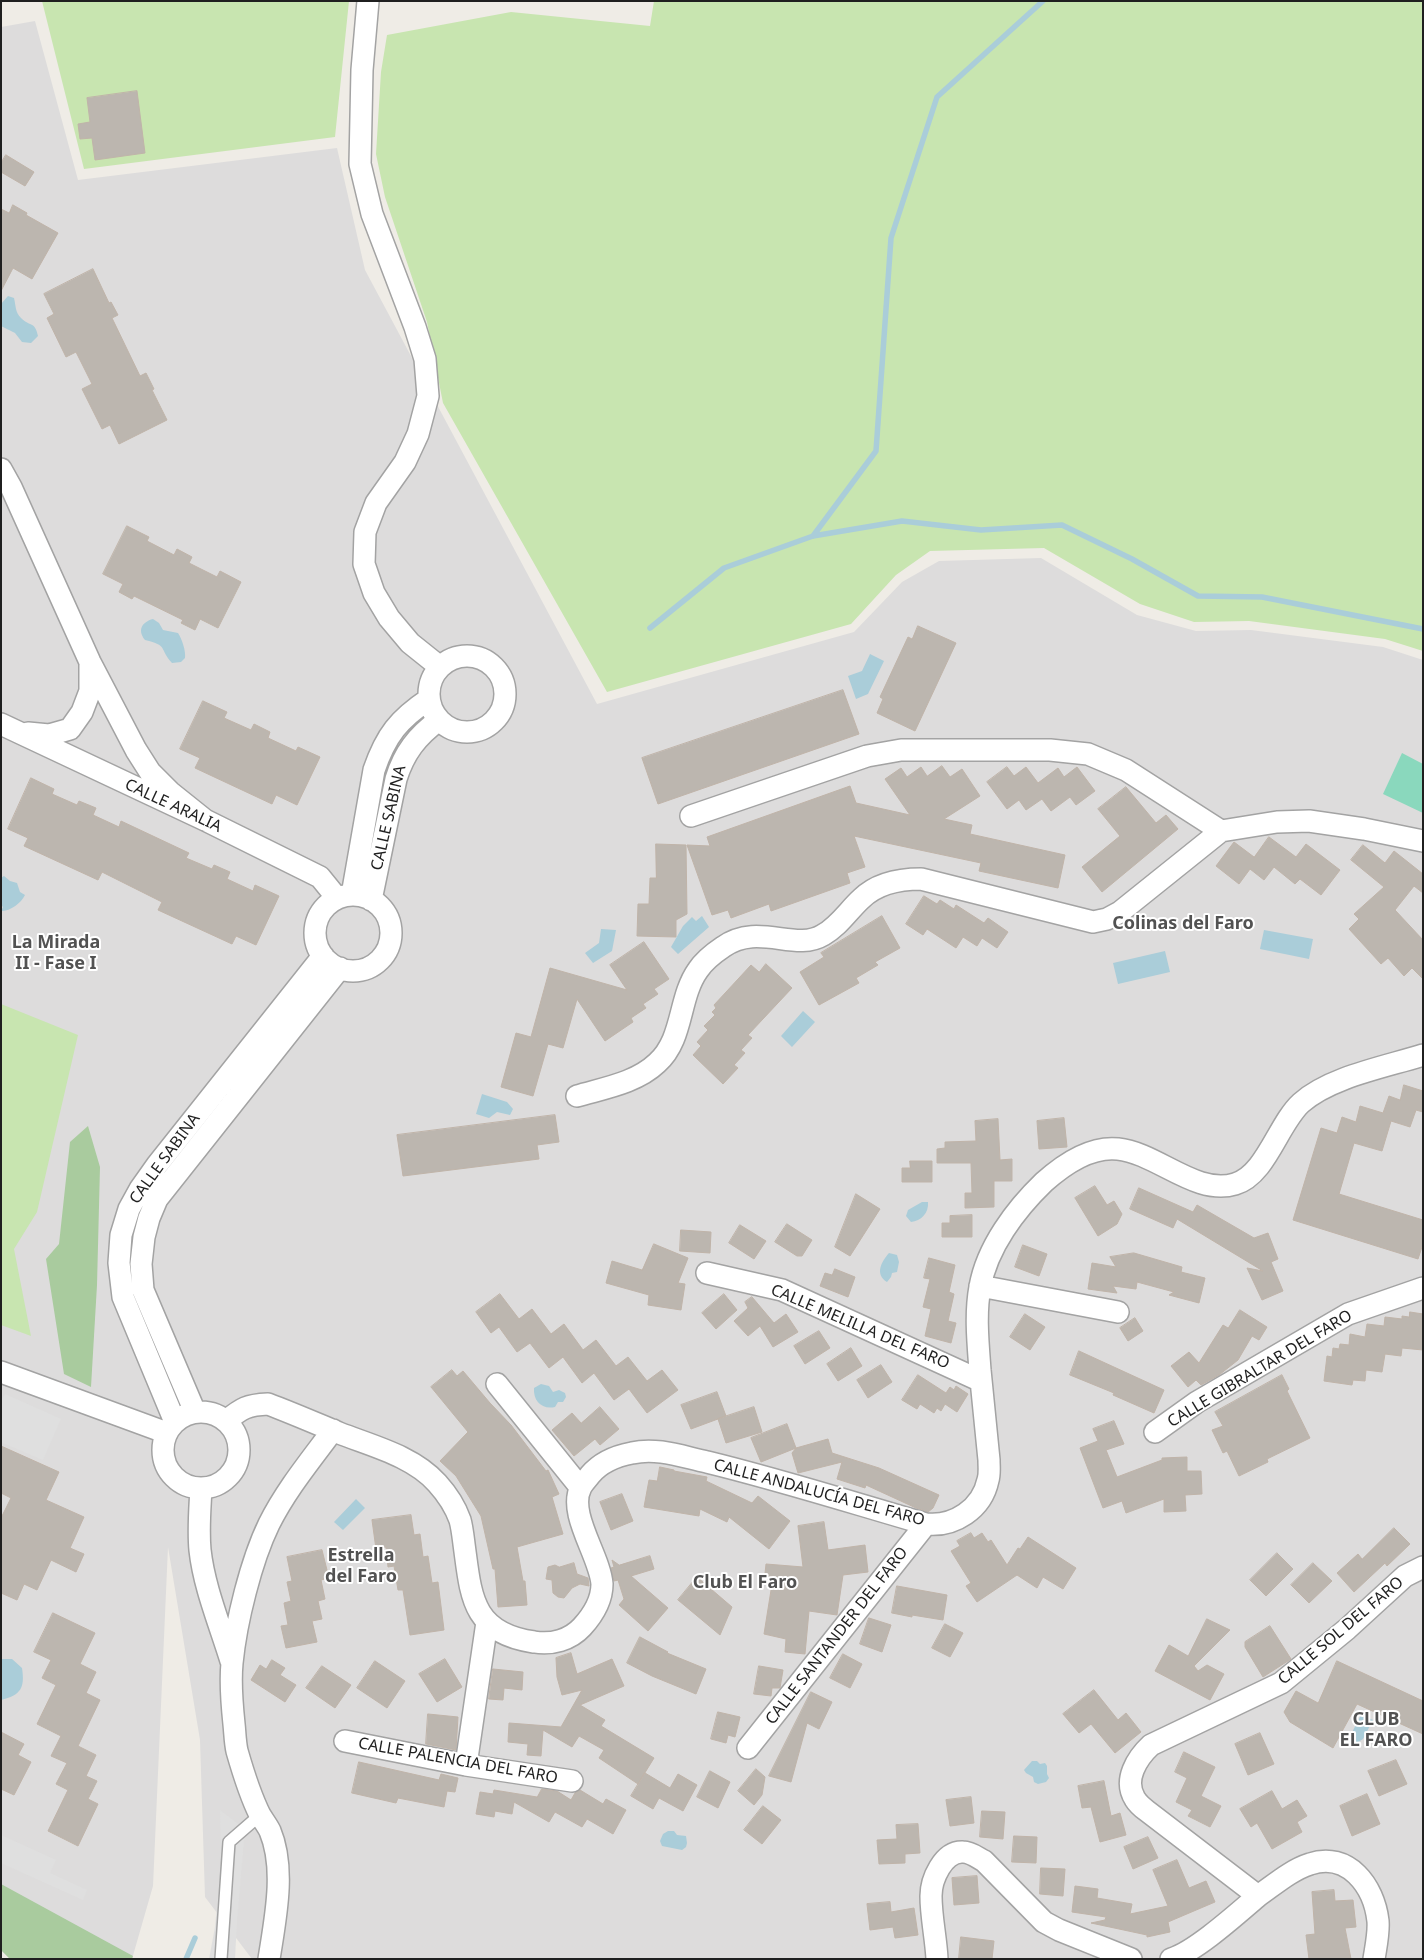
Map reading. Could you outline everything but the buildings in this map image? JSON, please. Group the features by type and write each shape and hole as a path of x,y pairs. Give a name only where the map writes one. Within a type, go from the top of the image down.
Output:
{"street":[{"path":"368,1 362,70 360,164 372,214 415,327 425,359 428,396 418,434 405,462 376,504 365,532 364,564 374,593 389,618 410,643 440,667"},
{"path":"1,469 11,487 90,662 136,750 150,772 170,792 205,820"},
{"path":"464,656 476,657 487,662 496,670 502,680 505,692 504,704 499,715 491,724 481,730 469,733 456,731 444,725 435,716 428,690 432,677 440,667 451,659 464,656"},
{"path":"78,761 70,748 76,720 90,691 90,662"},
{"name":"CALLE SABINA","path":"353,898 374,770 381,750 392,730 409,712 429,698"},
{"path":"9,728 49,735 76,720 100,710 120,717"},
{"name":"CALLE SABINA","path":"353,898 401,762 412,743 424,730 439,720"},
{"name":"CALLE ARALIA","path":"9,728 205,820 320,877 353,898"},
{"path":"106,774 119,772 130,762 136,750"},
{"path":"691,816 867,756 901,750 1050,750 1088,754 1126,770 1221,832"},
{"path":"577,1096 637,1077 658,1063 678,1030 690,984 698,970 711,956 726,945 743,938 762,935 804,941 818,938 836,926 862,897 881,886 901,880 920,879 1093,922 1120,912 1221,832 1277,822 1309,821 1364,829 1423,841"},
{"path":"353,898 383,910 389,922 391,935 388,948 380,959 370,967 357,971 331,962 318,949 315,937 315,925 327,904 353,898"},
{"name":"CALLE SABINA","path":"195,1412 143,1290 141,1264 144,1237 149,1218 158,1199 331,962"},
{"name":"CALLE SABINA","path":"171,1428 122,1297 119,1263 121,1235 129,1209 157,1165 331,962"},
{"name":"CALLE ANDALUCÍA DEL FARO","path":"580,1487 593,1472 611,1459 633,1452 658,1451 748,1472 926,1524 946,1524 959,1519 982,1496 988,1480 989,1460 977,1332 980,1286 991,1255 1027,1198 1055,1172 1069,1162 1099,1151 1117,1149 1136,1153 1207,1186 1223,1187 1238,1184 1258,1166 1288,1117 1299,1104 1314,1092 1332,1083 1423,1055"},
{"name":"CALLE MELILLA DEL FARO","path":"707,1273 782,1290 981,1381"},
{"path":"980,1286 1118,1312"},
{"name":"CALLE GIBRALTAR DEL FARO","path":"1155,1432 1198,1402 1348,1314 1423,1288"},
{"path":"1,1372 171,1428"},
{"path":"226,1421 251,1405 268,1404 420,1468 450,1499 460,1521 472,1596 478,1611 487,1622 500,1632 535,1642 555,1642 570,1638 580,1630 591,1616 600,1599 602,1583 582,1523 578,1502 580,1487 497,1384"},
{"path":"202,1411 215,1414 226,1421 235,1432 239,1444 238,1457 233,1470 225,1480 213,1486 201,1488 189,1486 178,1481 164,1462 162,1450 171,1428 189,1413 202,1411"},
{"path":"269,1959 278,1891 275,1847 270,1831 260,1815 250,1790 236,1749 232,1664 242,1607 253,1566 268,1526 286,1492 333,1430"},
{"path":"201,1488 199,1518 200,1550 206,1581 232,1664"},
{"name":"CALLE SANTANDER DEL FARO","path":"748,1748 926,1524"},
{"name":"CALLE SOL DEL FARO","path":"1258,1896 1147,1811 1135,1799 1131,1784 1134,1769 1140,1756 1151,1745 1281,1683 1347,1629 1405,1576 1423,1567"},
{"path":"466,1765 487,1622"},
{"name":"CALLE PALENCIA DEL FARO","path":"344,1742 466,1765 572,1781"},
{"path":"937,1959 931,1896 933,1883 938,1870 945,1861 953,1854 962,1852 984,1861 1044,1922 1131,1959"},
{"path":"1171,1959 1189,1950 1232,1919 1258,1896 1294,1871 1324,1860 1341,1863 1355,1871 1368,1887 1375,1904 1378,1922 1374,1959"}],"lane":[{"path":"221,1959 229,1842 260,1815"}],"shaded area":[{"path":"35,21 78,180 337,148 365,270 597,704 854,632 902,582 939,561 1041,558 1137,615 1196,631 1251,630 1383,647 1423,660 1423,1959 252,1959 205,1897 200,1740 168,1547 153,1886 132,1959 10,1959 1,1950 1,27"},
{"path":"5,1394 61,1419 43,1460 1,1442 1,1400"},
{"path":"220,1810 245,1829 235,1959 209,1959 215,1927 221,1864"},
{"path":"1,1835 56,1860 50,1873 87,1890 83,1900 1,1863"}],"green space":[{"path":"42,1 349,1 335,137 84,169"},
{"path":"654,1 1423,1 1423,651 1385,639 1249,621 1194,622 1140,604 1044,548 930,551 896,575 851,624 607,692 443,403 427,322 385,197 376,154 381,72 387,35 511,12 650,26"},
{"path":"1402,753 1423,764 1423,813 1383,794"},
{"path":"1,1004 78,1035 37,1212 14,1249 31,1336 1,1325"},
{"path":"88,1126 100,1167 97,1285 91,1387 64,1374 46,1259 59,1244 70,1142"},
{"path":"1,1884 133,1956 132,1959 10,1959 1,1950"}],"water":[{"path":"8,296 14,298 19,316 35,328 38,336 31,343 22,342 15,333 1,326 1,304"},
{"path":"153,619 159,623 163,630 178,633 185,652 185,658 181,662 172,663 160,646 145,640 141,633 142,627 146,622"},
{"path":"870,654 884,661 868,694 856,699 848,676 862,671"},
{"path":"4,876 10,881 17,883 20,892 25,895 15,906 1,911 3,907 1,905 1,878"},
{"path":"702,916 709,927 678,954 671,947 683,926 692,917 696,921"},
{"path":"601,929 616,930 612,951 593,963 585,953 599,943"},
{"path":"1264,930 1313,939 1309,959 1260,949"},
{"path":"1165,951 1170,972 1118,984 1113,963"},
{"path":"803,1011 815,1022 792,1047 781,1036"},
{"path":"482,1094 507,1102 513,1109 510,1115 497,1112 489,1118 476,1114"},
{"path":"922,1202 928,1202 926,1213 921,1218 911,1222 906,1216 908,1210"},
{"path":"889,1253 897,1255 899,1262 897,1272 892,1273 887,1282 881,1275 880,1268"},
{"path":"541,1384 549,1386 553,1392 559,1390 565,1393 566,1397 563,1402 558,1402 555,1407 550,1408 539,1404 535,1397 534,1388"},
{"path":"356,1499 365,1508 343,1530 334,1522"},
{"path":"1,1659 12,1659 22,1668 23,1681 17,1693 1,1700"},
{"path":"1361,1715 1373,1720 1363,1739 1350,1747 1346,1744"},
{"path":"1032,1761 1037,1761 1040,1764 1045,1763 1047,1766 1049,1778 1046,1782 1038,1784 1034,1782 1033,1777 1024,1770"},
{"path":"668,1831 674,1831 677,1835 686,1836 686,1847 682,1850 662,1846 660,1841 663,1834"}],"waterway":[{"path":"813,536 876,451 891,238 937,97 1043,1"},
{"path":"650,628 724,568 813,536 902,521 981,530 1062,525 1132,559 1198,596 1262,597 1423,629"},
{"path":"186,1959 195,1938"}],"district":[{"name":"Colinas del Faro","path":"1183,924"},
{"name":"La Mirada II - Fase I","path":"56,953"},
{"name":"Estrella del Faro","path":"361,1566"},
{"name":"Club El Faro","path":"745,1583"},
{"name":"CLUB EL FARO","path":"1376,1730"}]}
